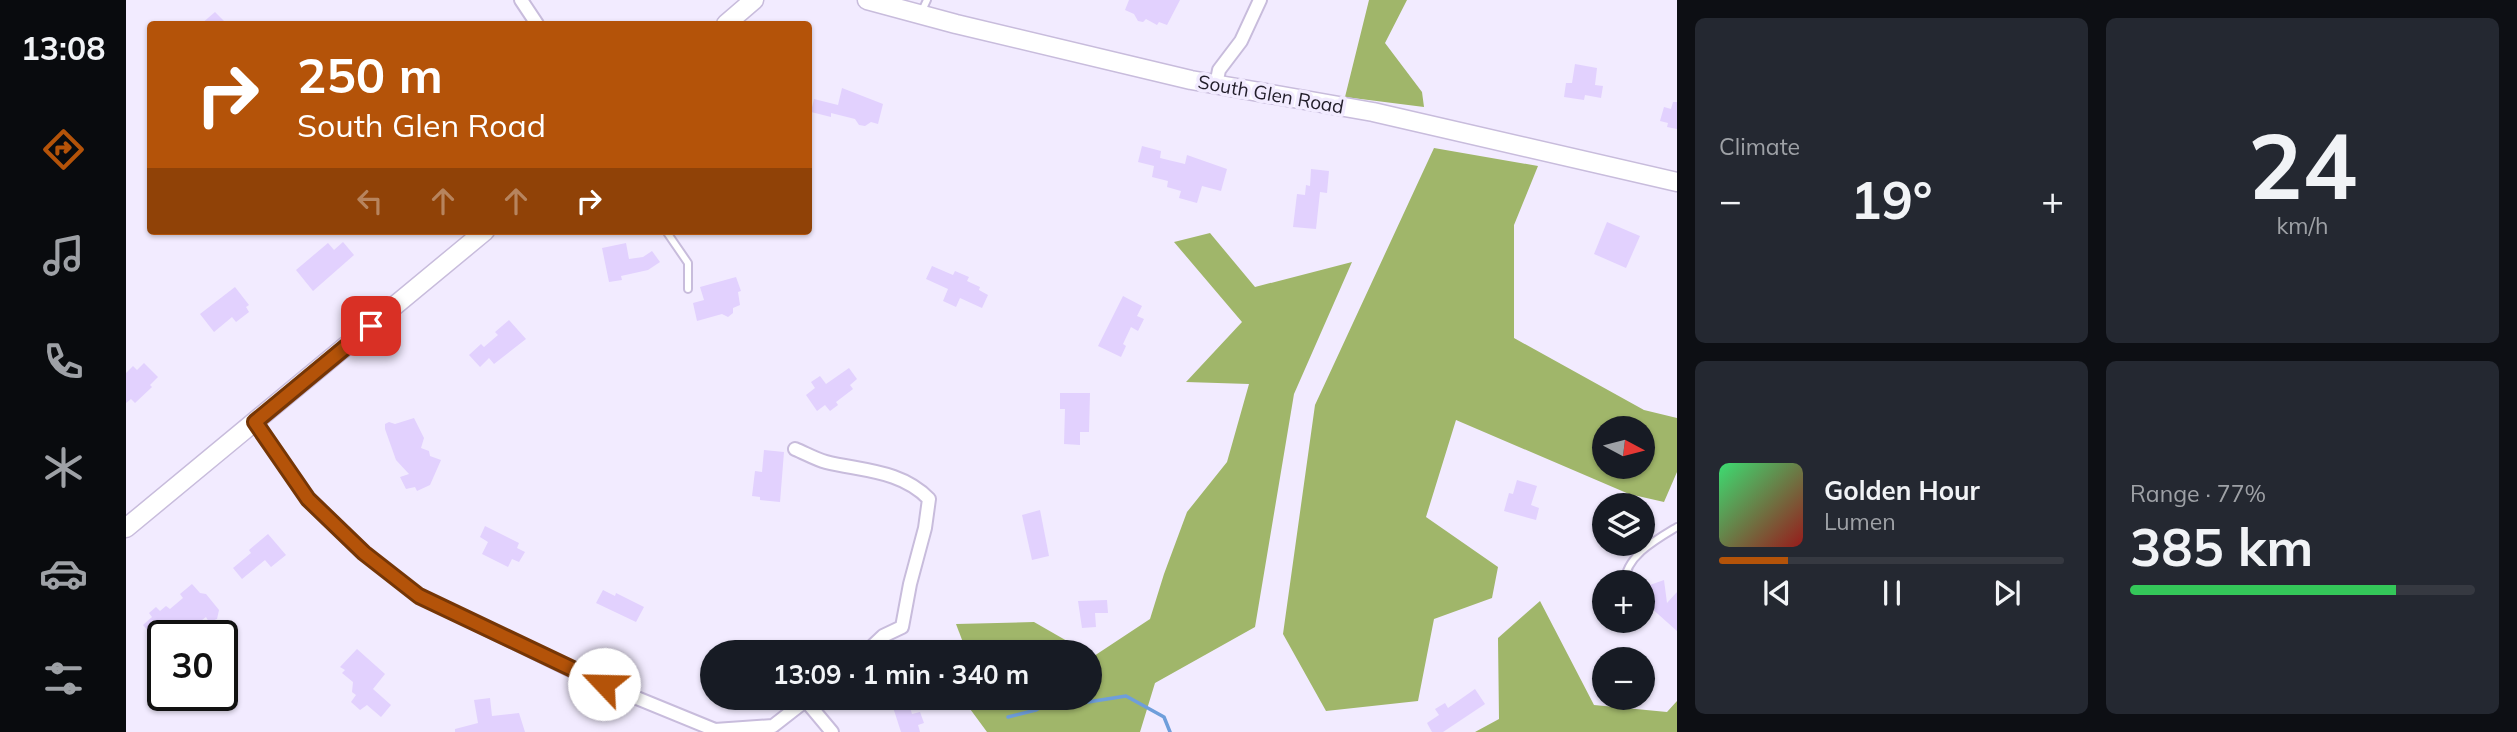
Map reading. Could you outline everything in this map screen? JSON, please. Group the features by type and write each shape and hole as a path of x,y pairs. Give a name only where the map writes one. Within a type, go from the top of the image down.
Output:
{"main road":[{"path":"730,21 754,0"},
{"name":"South Glen Road","path":"867,0 923,7 1216,85 1373,112 1677,182"},
{"path":"126,528 480,235"}],"street":[{"path":"521,0 535,21"},
{"path":"1216,85 1219,70 1241,41 1260,0"},
{"path":"255,422 308,499 364,553 427,600 583,676 715,730 773,726 793,710"},
{"path":"795,449 822,461 895,476 909,482 929,499 902,627 879,640"},
{"path":"815,710 832,732"}],"lane":[{"path":"669,235 688,262 688,289"},
{"path":"1627,570 1641,552 1677,527"}],"green space":[{"path":"1369,0 1407,0 1385,43 1422,92 1424,107 1345,97"},
{"path":"1434,148 1538,166 1514,225 1514,338 1644,410 1677,418 1677,472 1664,502 1655,500 1655,493 1627,493 1596,480 1656,480 1656,416 1592,416 1592,478 1456,420 1426,517 1498,567 1492,598 1434,619 1418,701 1326,711 1283,634 1315,405"},
{"path":"1210,233 1255,287 1352,262 1294,394 1255,627 1155,683 1140,732 987,732 971,710 1102,710 1102,651 1150,619 1187,512 1227,462 1249,384 1186,382 1242,322 1174,242"},
{"path":"1540,601 1592,701 1592,710 1667,712 1677,701 1677,732 1475,732 1499,719 1498,638"},
{"path":"1034,622 1065,640 962,640 956,624"}],"building":[{"path":"1129,0 1180,0 1167,25 1159,22 1157,25 1146,19 1143,22 1138,21 1134,14 1125,10"},
{"path":"215,12 224,21 204,21"},
{"path":"1575,64 1597,68 1595,85 1603,86 1601,98 1585,95 1584,100 1564,97 1566,83 1572,83"},
{"path":"842,88 883,104 878,124 871,122 865,126 859,125 855,119 831,113 831,117 812,112 814,99 838,105"},
{"path":"1673,102 1677,102 1677,129 1667,127 1668,123 1660,121 1664,107 1671,109"},
{"path":"1142,146 1161,151 1160,158 1185,164 1187,155 1227,169 1221,191 1202,186 1197,203 1179,198 1181,191 1167,187 1168,181 1152,177 1154,166 1138,162"},
{"path":"1311,169 1329,171 1327,193 1320,192 1316,229 1293,227 1297,194 1305,195 1306,185 1310,186"},
{"path":"1607,222 1640,236 1626,268 1594,254"},
{"path":"343,242 354,255 313,291 296,270 328,243 334,250"},
{"path":"626,243 629,259 643,257 652,251 660,262 648,270 621,276 622,280 609,282 602,248"},
{"path":"932,266 953,275 955,271 969,277 967,281 980,287 979,290 988,295 982,308 960,298 956,307 943,301 948,289 926,279"},
{"path":"736,277 741,291 738,292 740,305 733,308 733,313 728,317 722,314 697,321 693,303 704,300 700,287"},
{"path":"235,287 249,305 246,307 249,312 236,322 232,317 214,332 200,314"},
{"path":"1123,296 1142,306 1137,316 1144,319 1138,331 1131,327 1123,344 1126,346 1121,357 1098,346"},
{"path":"509,320 526,339 494,364 489,358 480,367 469,355 481,344 484,347 498,335 495,332"},
{"path":"144,363 158,377 150,385 152,387 135,403 131,399 126,403 126,373 133,366 137,370"},
{"path":"849,368 857,379 850,385 853,389 836,402 838,405 830,411 825,405 817,411 806,395 815,388 811,382 820,376 826,384"},
{"path":"1060,393 1090,393 1089,432 1080,432 1080,445 1064,444 1065,409 1060,409"},
{"path":"414,418 424,438 421,448 429,451 430,456 441,460 430,485 417,491 415,487 406,489 400,477 409,474 396,460 385,429 385,424 389,422 395,424"},
{"path":"764,450 784,452 780,502 760,500 760,497 752,496 755,471 762,472"},
{"path":"1517,480 1537,486 1531,505 1539,508 1536,520 1504,511 1509,493 1513,494"},
{"path":"1040,510 1049,556 1032,560 1022,515"},
{"path":"485,526 519,543 517,548 525,552 519,562 512,559 508,567 482,554 488,542 480,537"},
{"path":"268,534 286,555 271,567 265,560 242,579 233,568"},
{"path":"1664,580 1667,603 1677,592 1677,631 1655,611 1655,583"},
{"path":"192,584 200,593 206,594 219,610 217,619 208,620 206,617 202,620 149,620 152,617 149,613 156,607 160,611 166,606 170,609 183,598 180,594"},
{"path":"603,590 615,596 616,593 644,607 636,622 596,603"},
{"path":"1107,600 1108,613 1095,613 1096,627 1082,628 1078,601"},
{"path":"357,649 385,674 373,689 391,705 381,717 367,705 360,710 351,702 356,695 352,692 353,682 342,673 345,670 340,667"},
{"path":"1475,689 1485,704 1443,732 1432,732 1427,723 1439,715 1435,709 1445,703 1448,708"},
{"path":"490,698 492,716 519,713 525,732 455,732 455,729 478,723 474,700"},
{"path":"894,710 911,710 912,714 920,712 924,723 918,725 920,732 901,732"}],"waterway":[{"path":"1102,700 1126,696 1164,717 1170,732"},
{"path":"1008,717 1036,710"}],"route":[{"path":"371,326 255,422 308,499 364,553 419,596 604,684"}]}
